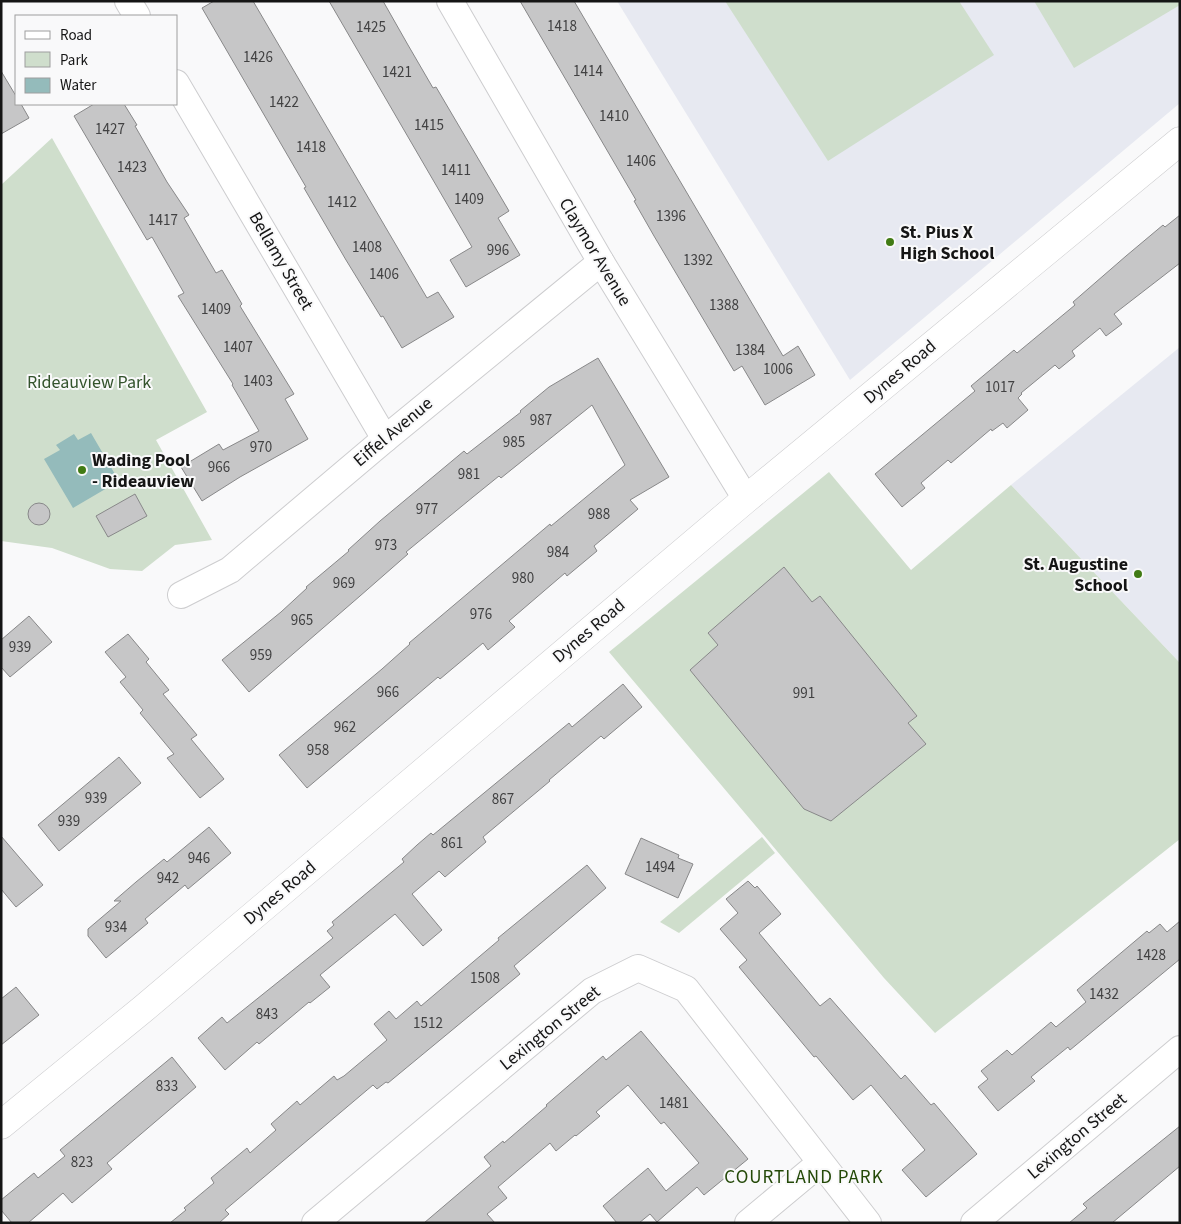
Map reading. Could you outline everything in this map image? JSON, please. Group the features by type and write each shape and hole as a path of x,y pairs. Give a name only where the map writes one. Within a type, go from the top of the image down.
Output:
{"street":[{"path":"128,1 136,15"},
{"name":"Claymor Avenue","path":"450,1 601,262 746,499"},
{"name":"Bellamy Street","path":"178,86 385,439"},
{"name":"Dynes Road","path":"1,1125 142,1009 746,499 1180,141"},
{"name":"Eiffel Avenue","path":"181,595 230,570 385,439 601,262"},
{"name":"Lexington Street","path":"315,1223 592,991 638,968 686,989 868,1223"},
{"name":"Lexington Street","path":"974,1223 1180,1049"},
{"path":"748,1223 820,1163"}],"shaded area":[{"name":"St. Pius X High School","path":"617,1 1180,1 1180,103 850,380"},
{"name":"St. Augustine School","path":"1180,347 1180,663 1011,485"}],"green space":[{"path":"725,1 959,1 994,55 828,161"},
{"path":"1034,1 1180,1 1180,5 1074,68"},
{"name":"Rideauview Park","path":"52,138 207,412 156,440 212,540 175,545 142,571 110,569 52,548 1,541 1,185"},
{"path":"829,472 911,570 1011,485 1180,663 1180,839 935,1033 884,978 609,652"},
{"path":"762,837 775,853 679,933 660,922"}],"water":[{"name":"Wading Pool - Rideauview","path":"91,433 119,481 73,508 44,459 60,450 56,445 74,434 78,440"}],"building":[{"path":"214,1 253,1 427,298 438,292 454,317 402,348 346,260 202,8"},
{"path":"329,1 383,1 433,88 436,87 509,211 498,218 520,255 466,287 450,260 472,247"},
{"path":"520,1 574,1 783,356 798,346 815,375 765,405 742,366 734,371 654,236 634,201 636,200"},
{"path":"1,71 15,94 15,105 22,105 29,118 1,134"},
{"path":"92,105 125,105 167,182 189,215 184,218 216,273 222,270 242,304 240,306 294,394 285,399 308,439 240,477 202,501 181,467 219,444 223,450 259,431 233,384 178,296 184,293 152,237 147,240 74,116"},
{"path":"1180,215 1180,263 1114,314 1122,324 1106,336 1100,328 1072,351 1075,356 1059,369 1055,365 1021,393 1018,398 1028,410 1007,428 1003,423 992,431 991,429 951,463 948,460 921,483 925,488 902,507 875,474 975,391 971,386 1014,350 1017,353 1075,305 1073,302 1126,256 1163,225 1165,227"},
{"path":"598,358 669,477 630,500 638,509 594,546 597,551 567,576 565,573 509,621 515,627 488,650 483,643 440,679 438,677 307,788 279,755 550,524 551,526 625,465 592,405 501,478 499,476 406,552 408,554 249,692 222,660 281,612 380,521 464,451 467,454 521,412 549,387"},
{"path":"135,494 147,516 108,537 96,516"},
{"path":"39,503 47,506 50,514 47,522 39,525 31,522 28,514 31,506"},
{"path":"784,567 812,602 820,596 917,716 908,723 926,744 831,821 804,809 690,670 718,645 708,633"},
{"path":"29,616 52,642 10,677 1,667 1,640"},
{"path":"128,634 149,659 146,662 169,690 163,694 197,735 191,739 224,779 200,798 167,758 174,754 140,713 143,710 120,682 126,677 105,652"},
{"path":"623,684 642,707 604,739 601,736 549,780 483,837 486,842 445,877 439,871 412,894 442,930 423,946 395,914 320,975 330,987 259,1044 257,1042 225,1070 198,1038 222,1017 227,1023 333,938 327,931 334,925 332,922 404,862 402,859 417,845 431,833 433,835 569,723 572,727"},
{"path":"119,757 141,783 59,851 38,825"},
{"path":"209,827 231,853 188,889 185,885 145,919 148,923 106,958 88,936 88,929 121,901 114,901 136,882 164,859 167,862"},
{"path":"1,836 43,885 16,907 1,889"},
{"path":"641,838 679,855 678,858 693,864 678,898 625,874"},
{"path":"587,865 606,888 514,966 520,974 388,1083 386,1082 377,1089 373,1085 225,1210 229,1214 219,1223 170,1223 186,1210 184,1208 214,1183 211,1178 247,1148 250,1153 276,1130 271,1124 297,1101 300,1105 334,1076 337,1080 344,1076 387,1040 374,1024 389,1011 396,1019 417,1001 421,1006 499,940 498,938"},
{"path":"748,881 755,888 757,886 781,914 759,933 820,1006 830,998 901,1079 905,1075 931,1105 934,1103 977,1154 926,1197 902,1170 925,1150 871,1085 853,1100 816,1056 814,1057 739,967 747,960 720,929 738,913 726,899"},
{"path":"1180,921 1180,959 1070,1050 1068,1047 1031,1077 1035,1081 998,1111 978,1087 988,1079 981,1071 1007,1050 1012,1055 1051,1022 1056,1027 1086,1002 1077,990 1147,931 1149,933 1160,924 1167,932"},
{"path":"16,987 39,1015 1,1045 1,999"},
{"path":"641,1031 748,1159 704,1195 697,1187 657,1222 650,1214 639,1223 617,1223 603,1206 648,1168 666,1191 699,1163 664,1122 661,1124 628,1085 596,1112 600,1116 576,1136 556,1151 550,1143 498,1187 507,1198 487,1214 495,1223 424,1223 491,1166 484,1157 503,1141 504,1143 603,1056 606,1060"},
{"path":"172,1057 196,1087 107,1163 112,1169 72,1203 63,1193 28,1223 12,1223 1,1210 1,1200 34,1173 38,1178 65,1156 60,1150"},
{"path":"1180,1126 1180,1166 1112,1223 1069,1223 1087,1208 1083,1204"}],"place":[{"name":"St. Pius X High School","path":"890,242"},
{"name":"Wading Pool - Rideauview","path":"82,470"},
{"name":"St. Augustine School","path":"1138,574"}],"district":[{"name":"COURTLAND PARK","path":"804,1177"}]}
